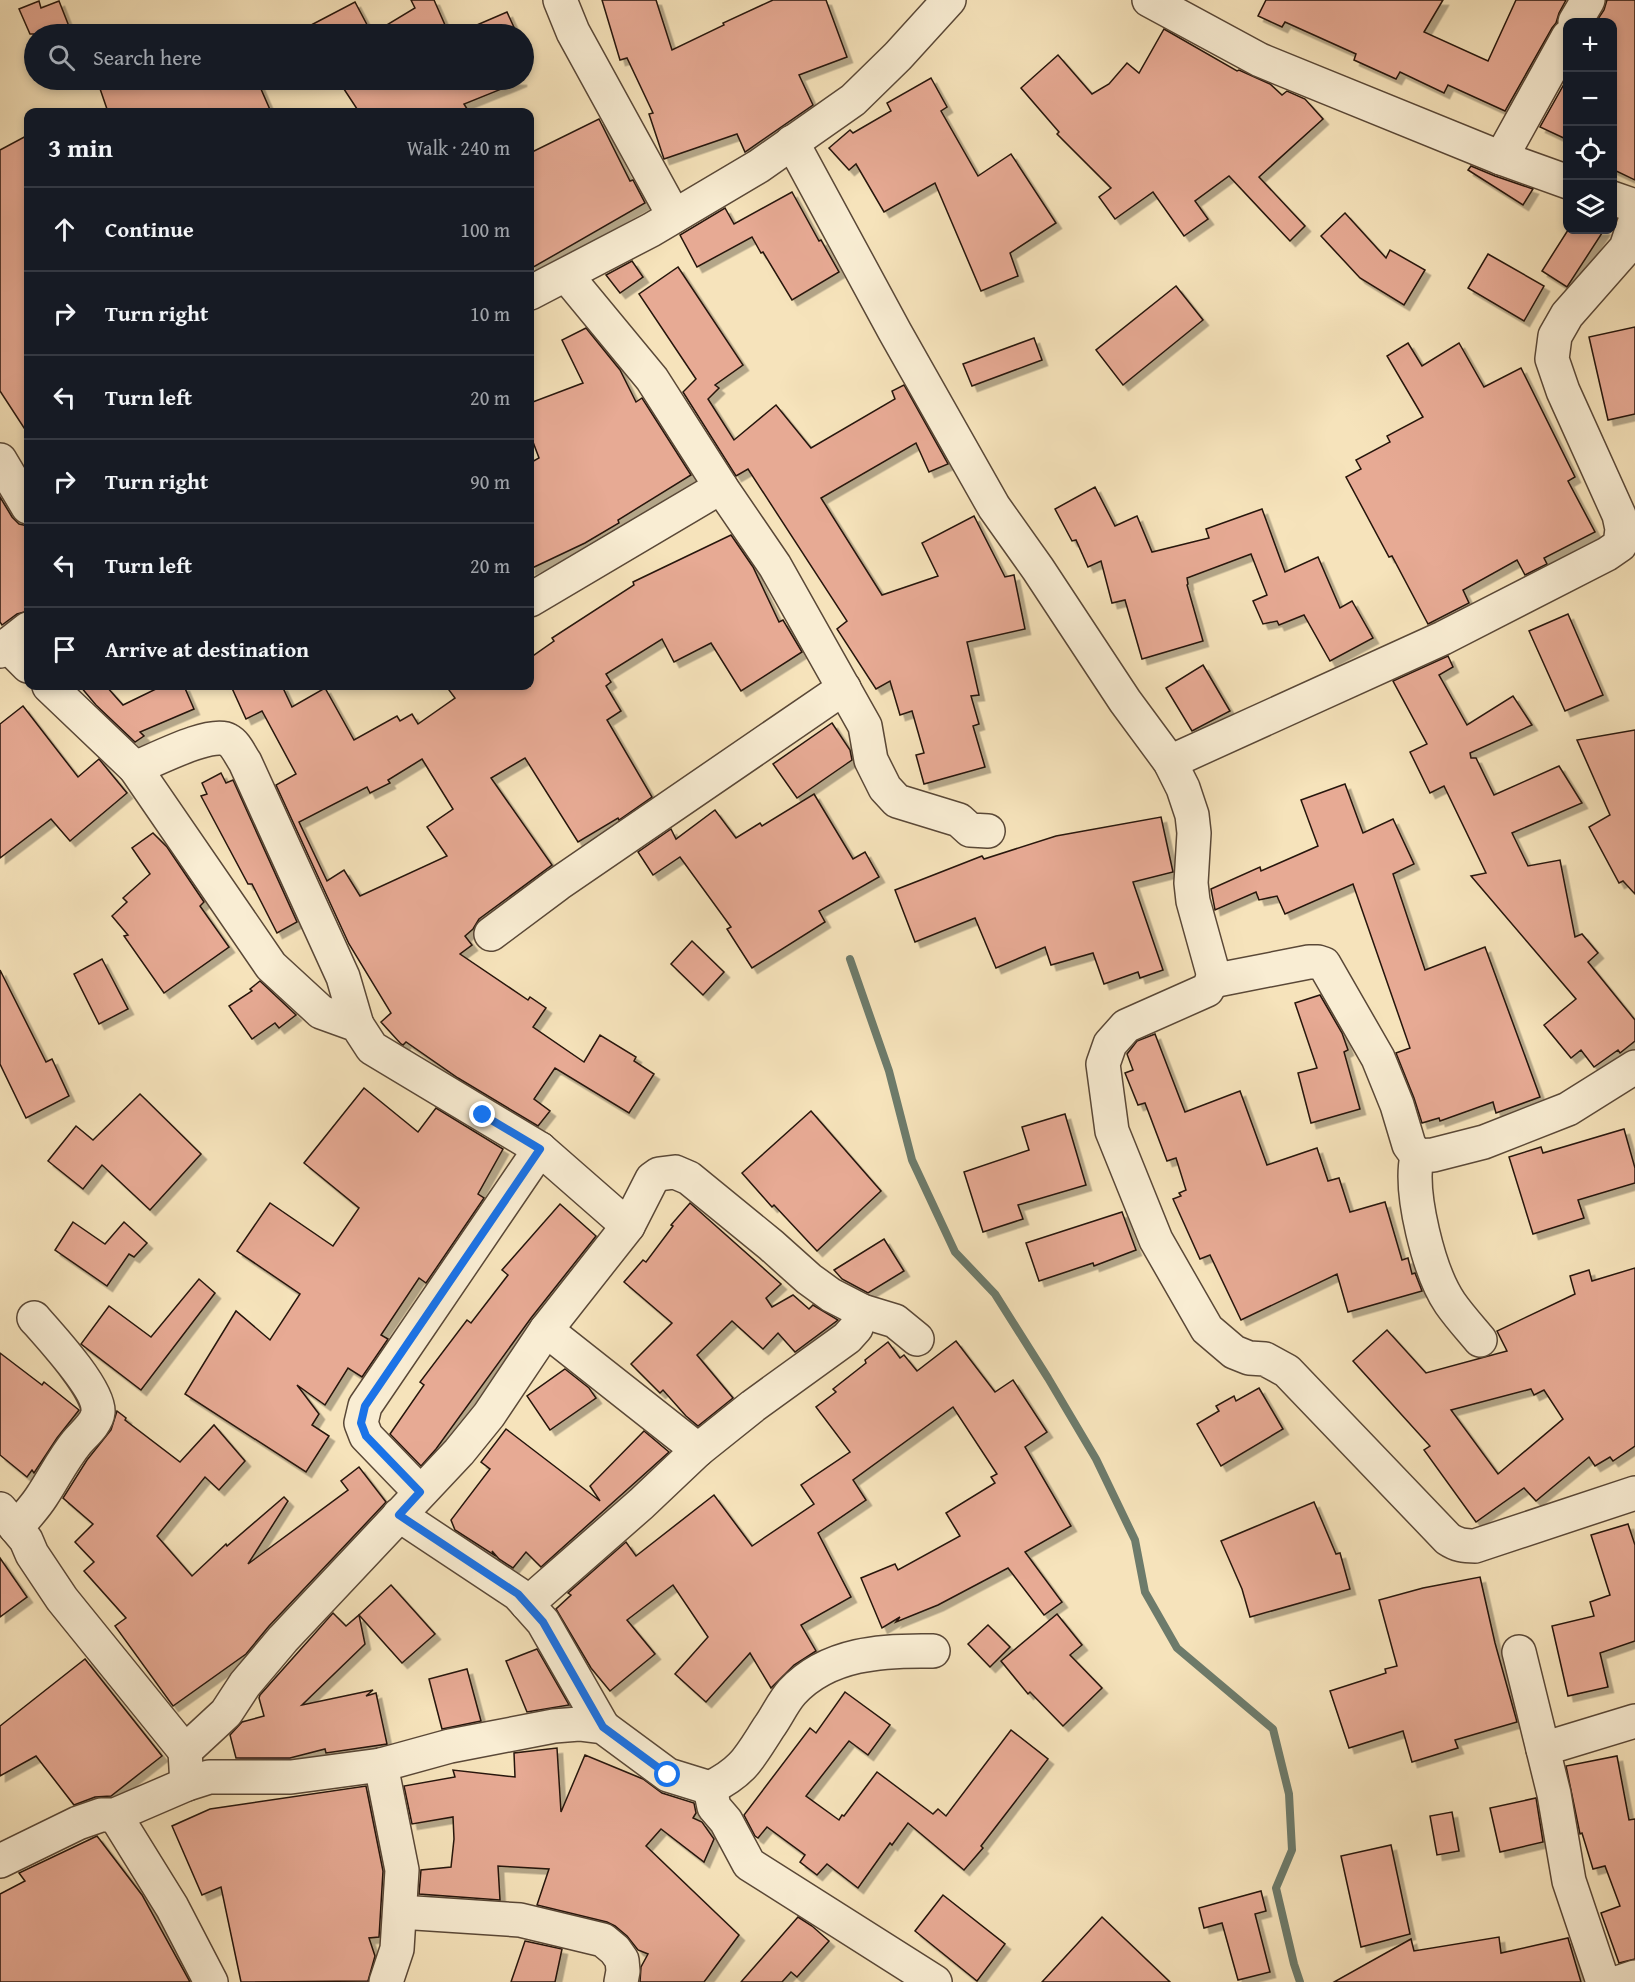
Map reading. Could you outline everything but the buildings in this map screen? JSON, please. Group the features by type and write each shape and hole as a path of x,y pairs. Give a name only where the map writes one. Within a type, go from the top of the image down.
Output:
{"street":[{"path":"560,0 573,32 674,216"},
{"path":"534,291 674,216 759,166 853,100 898,56 949,0"},
{"path":"1149,0 1260,60 1501,158 1563,180"},
{"path":"1577,18 1588,0"},
{"path":"1501,158 1563,46"},
{"path":"792,142 895,332 994,507 1125,701 1170,762 1183,788 1192,815 1194,833 1191,883 1193,901 1213,974 1212,981 1206,990 1126,1026 1110,1044 1102,1064 1112,1131 1156,1240 1207,1329 1234,1352 1249,1358 1265,1359 1287,1371 1454,1543 1475,1546 1635,1493"},
{"path":"1617,200 1635,206"},
{"path":"1170,762 1443,638 1607,554 1620,545 1622,529 1619,515 1563,391 1552,359 1555,336 1568,315 1626,249 1635,221"},
{"path":"566,275 652,379 721,488 775,566 866,726 871,760 885,788 897,801 959,820 970,831 988,831"},
{"path":"0,460 24,500"},
{"path":"534,598 721,488"},
{"path":"491,934 558,884 844,688"},
{"path":"53,690 135,768 272,966 321,1012 357,1025"},
{"path":"135,768 207,739 219,737 228,740 245,762 343,977 357,1025 372,1048 540,1149 628,1226"},
{"path":"1212,981 1309,962 1324,964 1378,1058 1397,1105 1409,1145 1417,1156 1414,1176 1416,1201 1434,1272 1450,1303 1480,1340"},
{"path":"1417,1156 1433,1155 1484,1142 1568,1109 1635,1066"},
{"path":"540,1149 365,1406 361,1423 366,1436 410,1503 518,1594 543,1622 603,1727 668,1775 710,1788 729,1778 744,1766 791,1694 811,1675 831,1664 856,1656 902,1650 933,1651"},
{"path":"185,1751 226,1713 245,1684 284,1639 459,1452 489,1415 546,1330 628,1226 652,1179 667,1172 682,1174 831,1295 862,1311 895,1321 917,1339"},
{"path":"527,1604 641,1504 698,1450 753,1406 847,1338 856,1328 862,1311"},
{"path":"34,1318 66,1354 88,1386 98,1412 94,1422 66,1455 42,1497 8,1519 26,1540 32,1554 62,1599 185,1751 187,1784"},
{"path":"546,1330 698,1450"},
{"path":"1519,1653 1554,1794 1569,1881 1603,1982"},
{"path":"1543,1749 1635,1721"},
{"path":"0,1861 78,1823 101,1815 115,1815 209,1777 291,1777 381,1765 450,1746 509,1734 579,1724 603,1727"},
{"path":"381,1765 402,1870 397,1949 386,1982"},
{"path":"710,1788 714,1807 726,1821 749,1864 935,1982"},
{"path":"115,1815 171,1907 211,1982"},
{"path":"399,1912 520,1920 603,1940 615,1950 622,1960 621,1982"},
{"path":"1620,1982 1635,1977"}],"waterway":[{"path":"850,959 889,1071 912,1160 955,1252 995,1294 1096,1459 1135,1540 1145,1592 1177,1648 1273,1729 1289,1794 1292,1850 1276,1888 1300,1982"}],"route":[{"path":"483,1115 540,1149 365,1406 361,1423 366,1436 420,1492 399,1515 518,1594 543,1622 603,1727 668,1775"}]}
